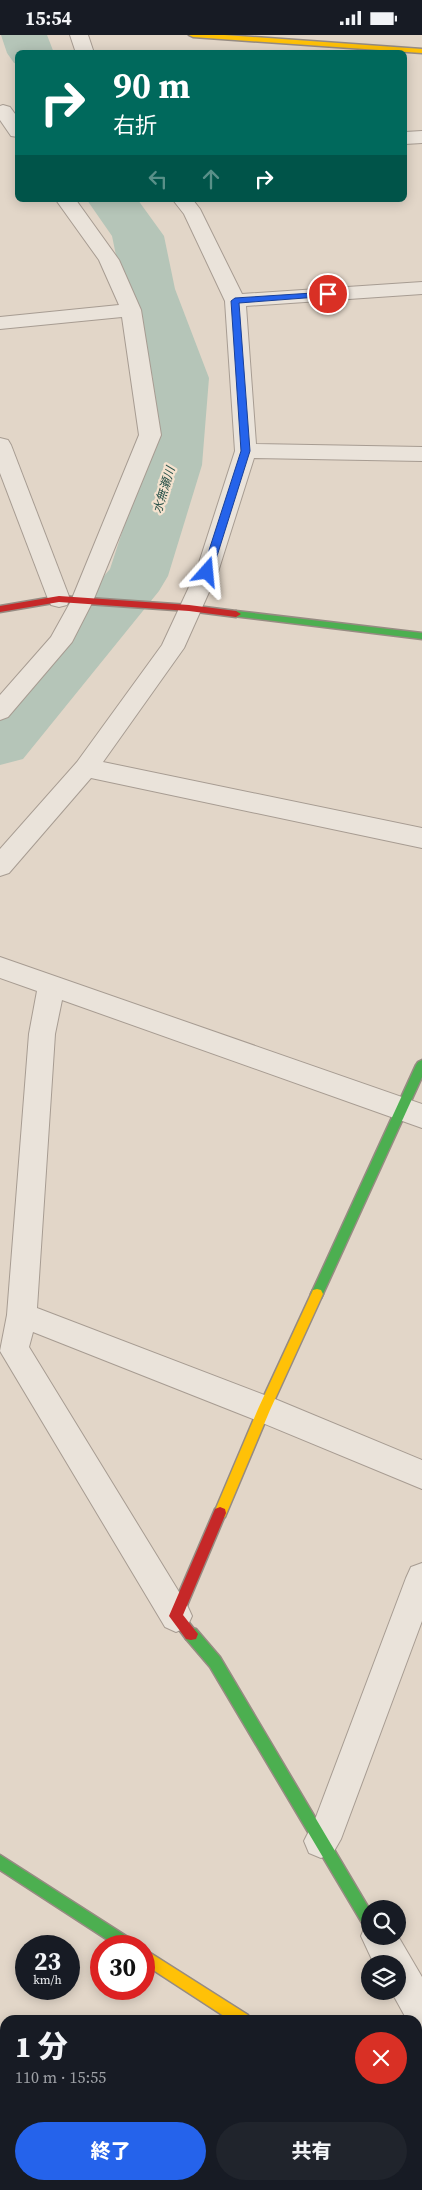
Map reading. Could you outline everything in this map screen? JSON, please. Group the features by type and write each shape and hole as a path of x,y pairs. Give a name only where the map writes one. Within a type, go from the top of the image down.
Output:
{"street":[{"path":"78,35 84,50"},
{"path":"193,35 422,51"},
{"path":"0,112 3,111 15,128"},
{"path":"407,138 422,137"},
{"path":"0,711 60,642 90,601 150,435 131,310 109,260 67,202"},
{"path":"0,866 86,767 172,648 182,608 207,572 246,451 235,301 193,213 185,202"},
{"path":"235,301 422,288"},
{"path":"0,323 131,310"},
{"path":"0,445 59,599"},
{"path":"246,451 422,455"},
{"path":"0,609 59,599 182,608 422,636"},
{"path":"86,767 422,838"},
{"path":"0,967 412,1113"},
{"path":"51,985 42,1034 22,1315 14,1349 176,1616 215,1661 361,1908"},
{"path":"176,1616 264,1409 412,1113 422,1065"},
{"path":"22,1315 264,1409 422,1475"},
{"path":"321,1841 329,1827 422,1578"},
{"path":"0,1862 112,1935"},
{"path":"155,1963 235,2015"},
{"path":"406,1983 422,2011"}],"waterway":[{"name":"水無瀬川","path":"24,35 30,50"},
{"name":"水無瀬川","path":"0,742 138,576 173,465 181,378 149,289 138,236 113,202"}],"traffic: fast":[{"path":"236,614 422,636"},
{"path":"317,1294 422,1065"},
{"path":"191,1634 215,1662 361,1908"},
{"path":"0,1862 112,1935"}],"traffic: slow":[{"path":"193,35 422,51"},
{"path":"220,1513 264,1409 317,1294"},
{"path":"155,1963 235,2015"}],"traffic: jam":[{"path":"0,609 59,599 189,608 236,614"},
{"path":"191,1634 176,1616 220,1513"}],"route":[{"path":"207,572 246,451 235,301 328,294"}]}
